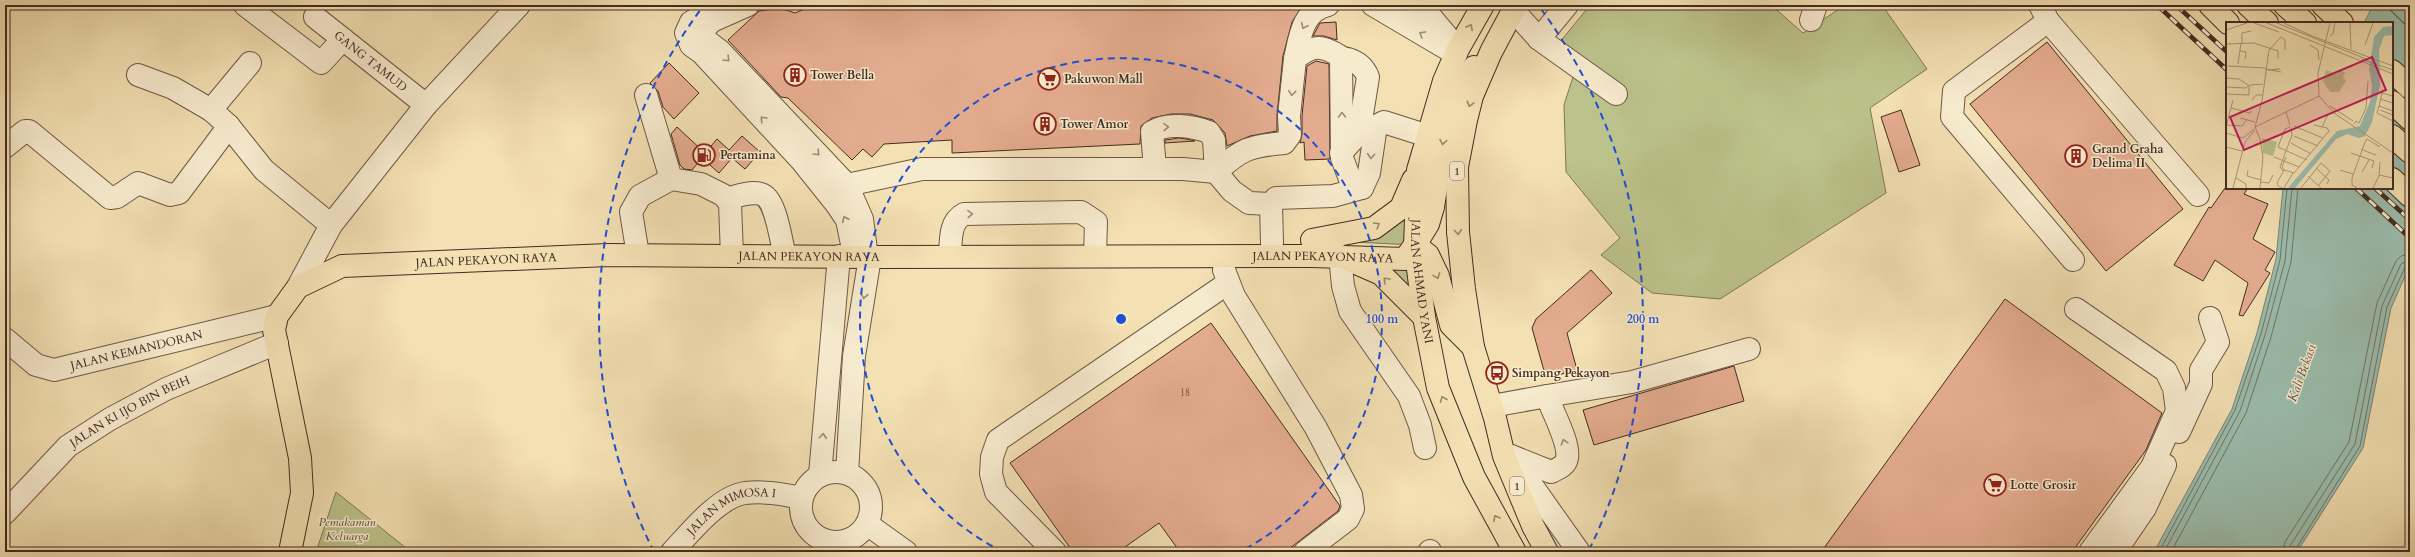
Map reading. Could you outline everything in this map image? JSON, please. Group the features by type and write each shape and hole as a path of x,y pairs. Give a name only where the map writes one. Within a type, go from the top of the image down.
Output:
{"main road":[{"name":"JALAN AHMAD YANI","path":"1483,5 1457,52 1444,81 1418,170 1415,245 1424,317 1438,388 1474,477 1515,552"},
{"path":"2210,5 2227,22"},
{"path":"2248,5 2266,22"},
{"path":"2285,5 2304,22"},
{"path":"2322,5 2341,22"},
{"path":"1473,347 1451,324 1438,276 1428,255 1415,245 1428,224 1445,129 1456,94 1514,8"},
{"name":"1","path":"1514,8 1491,52 1472,96 1457,167 1458,232 1464,289 1473,347 1494,412 1504,456 1533,526 1547,552"},
{"path":"2393,72 2410,88"},
{"path":"2393,103 2410,119"},
{"path":"2393,137 2410,152"},
{"path":"1312,240 1374,228 1401,208 1418,170"},
{"path":"2393,180 2410,196"},
{"name":"JALAN PEKAYON RAYA","path":"277,316 298,287 342,266 638,255 858,257 1095,255 1312,240 1415,245"},
{"name":"JALAN PEKAYON RAYA","path":"952,256 1340,256 1404,258 1415,245"},
{"path":"1340,256 1381,274 1424,317"},
{"path":"277,316 274,330 300,458 302,493 290,552"},
{"path":"1494,412 1511,456 1555,552"}],"street":[{"path":"245,5 321,63 343,38"},
{"path":"298,287 331,225 426,105 519,5"},
{"path":"723,5 691,22 686,33 691,45 702,53 801,160 837,205 847,220 858,257 820,475"},
{"path":"748,5 712,22 702,30 707,41 720,51 847,185 862,219 858,257 847,473"},
{"path":"847,185 922,169 1154,169 1216,172 1236,153 1262,145 1284,143 1290,135 1289,116 1295,59 1301,31 1310,14 1328,5"},
{"path":"1373,5 1457,52"},
{"path":"1412,5 1433,11 1457,52"},
{"path":"1539,39 1567,5"},
{"path":"1514,8 1539,39 1616,94"},
{"path":"2073,260 1952,117 1954,91 2044,13 2198,195"},
{"name":"GANG TAMUD","path":"315,18 343,38 426,105"},
{"path":"1295,59 1306,50 1317,47 1330,50 1341,57 1342,67 1348,59 1355,61 1364,68 1368,77 1359,133 1342,153 1345,170 1350,179 1362,188"},
{"path":"211,110 250,63"},
{"path":"138,75 173,88 211,110 229,126 264,170 331,225"},
{"path":"646,96 671,179"},
{"path":"1154,169 1152,132 1158,127 1181,126 1209,132 1214,140 1216,172 1232,191 1249,203 1266,204 1276,198 1333,196 1362,188 1370,173 1376,126 1384,122 1428,136"},
{"path":"5,147 25,131 29,131 110,198 117,197 138,183 173,195 179,193 229,126"},
{"path":"638,255 631,212 640,196 671,179 701,184 718,192 727,199 730,203 732,256"},
{"path":"727,199 753,193 762,194 768,199 774,210 784,256"},
{"path":"1266,204 1266,243"},
{"path":"952,256 954,225 958,217 964,214 1081,212 1096,222 1095,255"},
{"path":"1340,256 1343,286 1350,311 1409,396 1420,425 1425,448"},
{"path":"1221,257 1228,283 1234,296 1316,428 1351,495 1353,509 1348,519 1305,552"},
{"path":"1055,552 996,492 991,474 992,462 998,440 1228,283"},
{"path":"2076,309 2166,371 2174,388 2177,411 2152,467 2090,552"},
{"name":"JALAN KEMANDORAN","path":"5,339 36,365 54,370 277,316"},
{"path":"2115,552 2145,508 2200,384 2201,370 2218,342 2210,318"},
{"name":"JALAN KI IJO BIN BEIH","path":"5,513 68,446 110,419 166,389 278,344"},
{"path":"1494,412 1547,396 1632,382 1749,349"},
{"path":"1511,456 1551,472 1563,466 1567,459 1566,446 1547,396"},
{"path":"1511,456 1579,552"},
{"path":"833,471 847,473 860,481 869,494 872,510 868,524 860,533 839,547 827,542 813,544 800,512 801,498 808,484 820,475 833,471"},
{"name":"JALAN MIMOSA I","path":"672,552 714,508 745,493 783,494 801,498"},
{"path":"868,524 906,552"}],"green space":[{"path":"1590,5 1771,5 1803,33 1845,5 1882,5 1927,69 1870,108 1886,193 1720,299 1652,293 1601,255 1620,238 1566,172 1564,105 1579,58 1560,42"},
{"path":"1418,170 1424,317 1375,257 1415,245 1312,240 1374,228"},
{"name":"Pemakaman Keluarga","path":"336,492 411,552 316,552"}],"water":[{"name":"Kali Bekasi","path":"2373,5 2410,5 2410,265 2391,308 2363,448 2297,552 2154,552 2232,409 2257,333 2276,259 2283,189 2393,189 2393,22 2364,22"}],"building":[{"name":"Pakuwon Mall","path":"814,5 1303,5 1292,22 1283,56 1277,115 1277,131 1250,136 1227,146 1225,133 1213,120 1190,114 1171,114 1152,118 1141,126 1140,144 952,153 952,140 884,144 872,157 863,149 852,160 788,98 781,97 728,40 759,11 781,8 795,13"},
{"path":"1336,22 1337,40 1324,36 1313,36 1320,23"},
{"name":"Grand Graha Delima II","path":"2047,42 2183,209 2106,271 1970,104"},
{"path":"1316,61 1329,64 1330,159 1305,160 1304,142 1300,143 1307,66"},
{"path":"669,63 699,93 674,119 663,107 658,91 650,83"},
{"path":"1901,110 1920,165 1899,172 1881,117"},
{"name":"Pertamina","path":"677,127 705,153 717,139 729,150 742,136 760,152 745,169 732,158 719,173 702,158 692,170 684,169 680,165 671,134"},
{"path":"1179,138 1195,141 1165,143 1165,140"},
{"path":"2225,188 2247,189 2244,194 2268,204 2253,239 2275,252 2265,270 2270,273 2243,316 2239,315 2248,283 2215,260 2203,281 2174,265 2209,207 2211,208"},
{"path":"1591,270 1612,293 1567,333 1577,370 1546,378 1532,328 1536,319"},
{"name":"Lotte Grosir","path":"2005,299 2162,413 2146,450 2072,552 1821,552"},
{"path":"1211,323 1340,506 1338,511 1285,552 1180,552 1159,523 1118,552 1073,552 1010,463"},
{"path":"1734,366 1744,401 1594,445 1583,410"}],"tram line":[{"path":"2385,5 2410,29"}],"railway":[{"path":"2157,5 2226,69"},
{"path":"2176,5 2226,51"},
{"path":"2357,189 2410,238"},
{"path":"2376,189 2410,220"}],"place":[{"name":"Tower Bella","path":"795,75"},
{"name":"Pakuwon Mall","path":"1049,79"},
{"name":"Tower Amor","path":"1045,124"},
{"name":"Pertamina","path":"704,155"},
{"name":"Grand Graha Delima II","path":"2076,156"},
{"name":"Simpang Pekayon","path":"1497,373"},
{"name":"Lotte Grosir","path":"1995,485"}]}
